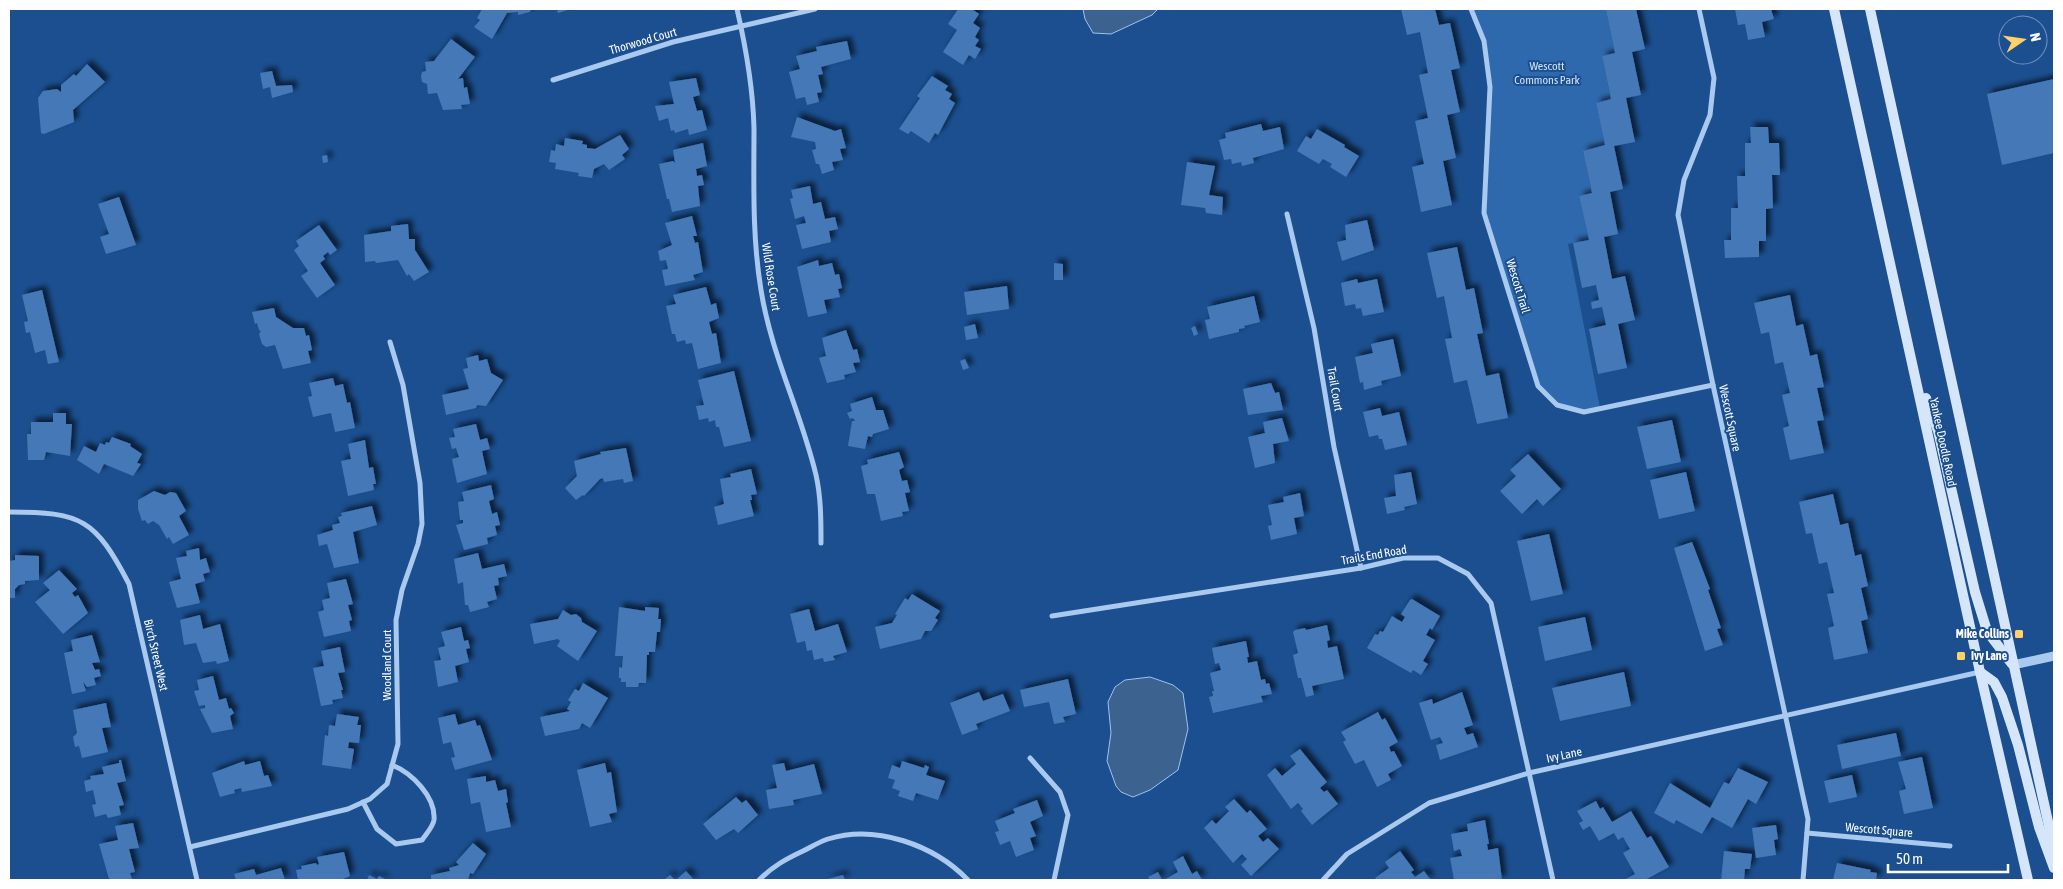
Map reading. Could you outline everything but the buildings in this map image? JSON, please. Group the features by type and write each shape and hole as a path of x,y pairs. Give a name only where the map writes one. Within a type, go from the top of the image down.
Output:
{"main road":[{"name":"Yankee Doodle Road","path":"1834,9 1980,672 2028,880"},
{"name":"Yankee Doodle Road","path":"1870,9 2054,849"},
{"path":"1913,365 1938,430 1975,592 1987,631 2013,665"},
{"path":"1980,672 1994,682 2002,697 2018,745 2038,827 2054,868"}],"street":[{"name":"Wild Rose Court","path":"737,9 752,93 752,212 758,274 781,368 816,476 822,520 821,542"},
{"name":"Thorwood Court","path":"553,80 633,54 815,9"},
{"name":"Wescott Trail","path":"1471,9 1484,41 1490,88 1484,213 1538,386 1557,405 1584,412 1713,385"},
{"name":"Wescott Square","path":"1699,9 1714,78 1710,115 1684,180 1678,214 1713,385 1808,818 1803,880"},
{"name":"Trail Court","path":"1288,214 1314,328 1334,447 1361,568"},
{"name":"Woodland Court","path":"190,846 348,809 363,802 387,784 398,744 396,620 402,590 418,544 422,524 422,504 403,385 390,342"},
{"name":"Birch Street West","path":"9,512 40,512 67,516 88,525 116,559 129,584 197,880"},
{"name":"Trails End Road","path":"1052,616 1361,568 1403,558 1438,558 1468,574 1491,603 1553,880"},
{"path":"2013,665 2054,656"},
{"name":"Ivy Lane","path":"1323,880 1346,854 1429,802 1530,773 1980,672"},
{"path":"1030,758 1060,792 1068,815 1054,880"},
{"path":"363,802 378,829 396,844 422,840 434,822 434,806 405,770 392,764"},
{"name":"Wescott Square","path":"1807,833 1950,846"},
{"path":"760,880 774,865 828,839 860,835 893,838 925,848 954,865 968,880"}],"green space":[{"name":"Wescott Commons Park","path":"1471,9 1606,10 1615,53 1602,56 1611,99 1596,103 1605,145 1583,151 1592,193 1579,196 1589,240 1568,244 1600,408 1580,410 1565,407 1552,399 1538,386 1484,213 1490,87 1484,41"}],"shaded area":[{"path":"1083,9 1158,9 1152,15 1111,34 1093,33 1085,19"},
{"path":"1150,677 1173,685 1183,693 1188,729 1178,770 1150,790 1133,797 1121,792 1116,786 1107,761 1111,733 1108,702 1115,687 1125,680"}],"place":[{"name":"Mike Collins","path":"2019,634"},
{"name":"Ivy Lane","path":"1961,656"}]}
